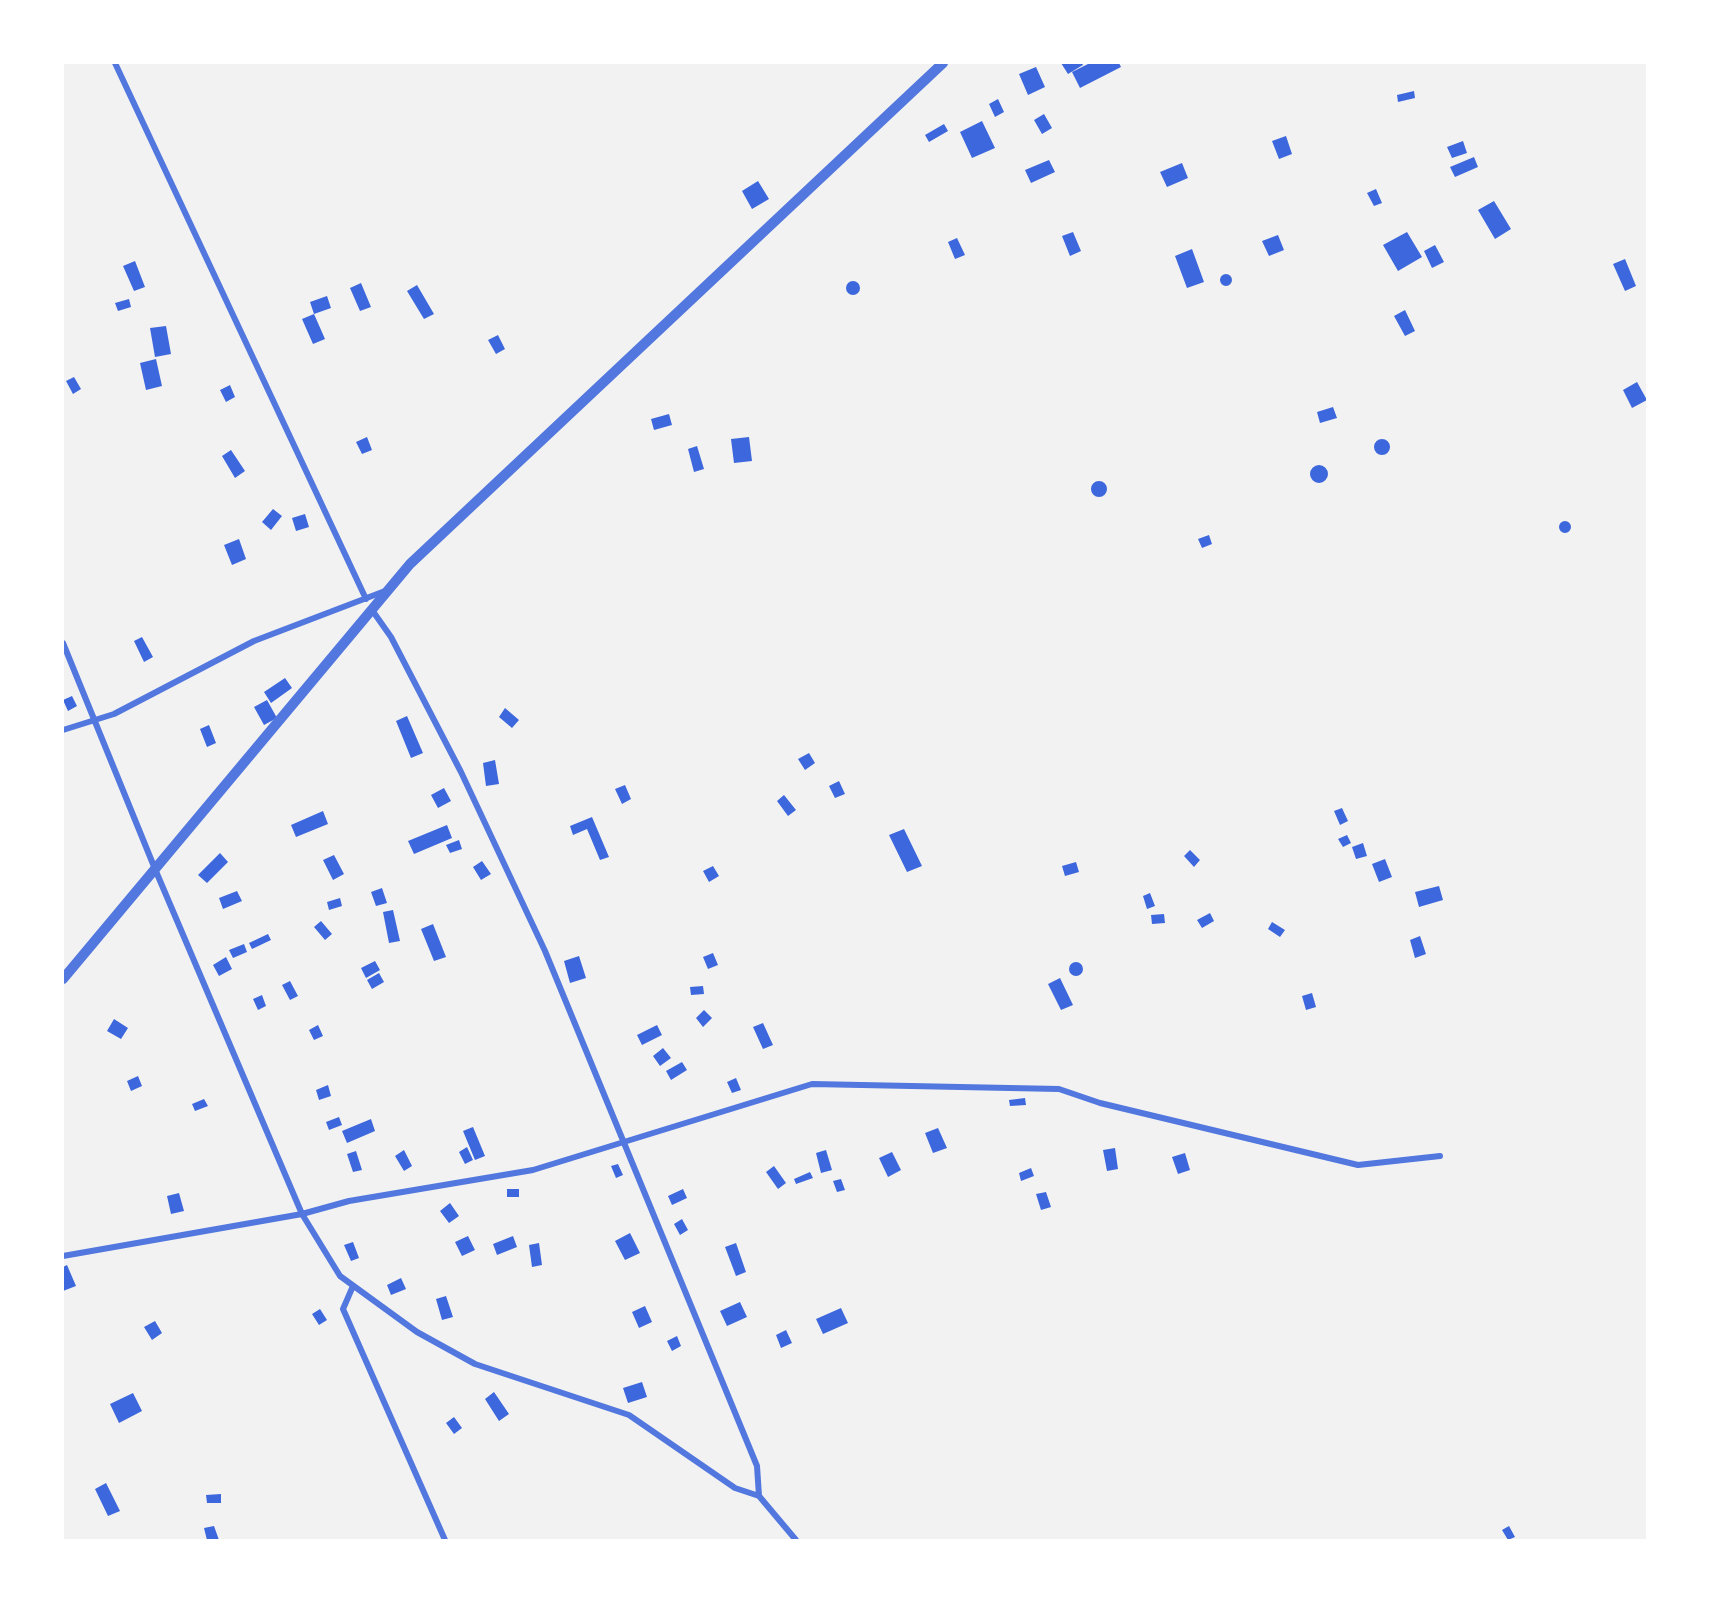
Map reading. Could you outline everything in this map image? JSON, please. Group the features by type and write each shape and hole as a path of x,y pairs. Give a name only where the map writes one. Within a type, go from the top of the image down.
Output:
{"street":[{"path":"115,63 366,598"},
{"path":"63,979 410,564 943,63"},
{"path":"63,730 114,714 254,641 388,590"},
{"path":"372,610 391,637 461,772 545,951 757,1466 759,1496"},
{"path":"63,643 155,868 302,1214 340,1276 417,1332 475,1364 629,1415 735,1488 759,1496 796,1540"},
{"path":"63,1256 302,1214 349,1201 533,1170 812,1083 1059,1089 1100,1103 1358,1165 1440,1156"},
{"path":"353,1286 343,1309 445,1540"}],"building":[{"path":"1061,63 1082,63 1083,65 1068,74"},
{"path":"1090,63 1119,63 1121,67 1080,88 1072,72"},
{"path":"1036,67 1045,87 1028,95 1019,74"},
{"path":"1414,91 1415,98 1398,102 1397,95"},
{"path":"998,99 1004,112 995,117 989,104"},
{"path":"1044,114 1052,128 1042,134 1034,120"},
{"path":"982,121 995,148 972,158 960,132"},
{"path":"944,124 948,131 929,142 925,135"},
{"path":"1286,136 1292,154 1279,159 1272,141"},
{"path":"1463,141 1467,153 1452,158 1447,147"},
{"path":"1474,157 1478,167 1455,177 1450,167"},
{"path":"1049,160 1055,172 1031,183 1025,170"},
{"path":"1182,163 1188,178 1167,187 1160,172"},
{"path":"758,181 769,199 752,209 742,191"},
{"path":"1376,189 1382,203 1374,206 1367,193"},
{"path":"1494,201 1511,229 1495,239 1478,210"},
{"path":"1073,232 1081,251 1070,256 1062,236"},
{"path":"1407,232 1422,257 1398,271 1383,245"},
{"path":"1278,235 1284,250 1269,256 1262,241"},
{"path":"957,238 965,255 955,259 948,242"},
{"path":"1435,245 1444,262 1432,268 1424,251"},
{"path":"1192,249 1204,282 1187,288 1175,256"},
{"path":"1625,259 1636,286 1625,291 1613,264"},
{"path":"135,261 145,287 134,291 123,266"},
{"path":"1228,274 1232,280 1228,286 1224,286 1220,278"},
{"path":"853,281 858,283 860,288 858,293 853,295 848,293 846,288 848,283"},
{"path":"361,283 371,307 360,311 350,288"},
{"path":"417,285 434,314 424,319 407,291"},
{"path":"327,296 331,308 314,314 310,302"},
{"path":"129,299 131,307 118,311 115,303"},
{"path":"1405,310 1415,331 1405,336 1394,316"},
{"path":"314,314 325,339 313,344 302,319"},
{"path":"166,326 171,354 155,357 150,328"},
{"path":"498,335 505,349 496,354 488,340"},
{"path":"156,359 162,386 146,390 140,363"},
{"path":"74,377 81,389 73,394 66,381"},
{"path":"1637,382 1647,400 1632,408 1623,390"},
{"path":"230,385 235,397 226,402 220,390"},
{"path":"1333,407 1337,418 1320,423 1317,412"},
{"path":"669,414 672,425 654,430 651,419"},
{"path":"367,437 372,450 362,454 356,442"},
{"path":"749,437 752,461 734,463 731,439"},
{"path":"1382,439 1390,447 1382,455 1374,447"},
{"path":"697,446 704,469 694,472 688,449"},
{"path":"231,450 245,471 235,478 222,456"},
{"path":"1319,465 1325,468 1328,474 1325,480 1319,483 1313,480 1310,474 1313,468"},
{"path":"1099,481 1107,489 1099,497 1091,489"},
{"path":"273,509 282,516 271,530 262,522"},
{"path":"305,514 309,527 296,531 292,518"},
{"path":"1567,521 1570,522 1570,532 1563,533 1560,532 1559,525 1560,522"},
{"path":"1209,535 1212,544 1202,548 1198,539"},
{"path":"239,539 246,559 232,565 224,545"},
{"path":"142,637 153,657 144,662 134,641"},
{"path":"285,678 292,688 271,703 264,692"},
{"path":"72,696 77,706 68,711 63,700"},
{"path":"267,700 277,718 264,725 254,707"},
{"path":"505,708 519,720 512,728 499,717"},
{"path":"407,716 423,753 411,758 396,721"},
{"path":"209,725 216,743 207,747 200,729"},
{"path":"809,753 815,763 805,770 798,759"},
{"path":"495,760 499,784 486,786 483,763"},
{"path":"839,781 845,794 835,798 829,786"},
{"path":"625,785 631,799 622,804 615,789"},
{"path":"444,788 451,801 438,808 431,795"},
{"path":"784,795 796,810 788,816 777,801"},
{"path":"1342,808 1348,821 1340,825 1334,811"},
{"path":"323,811 328,824 296,837 291,825"},
{"path":"592,817 609,857 600,860 587,829 573,835 570,826"},
{"path":"447,825 452,838 414,854 408,841"},
{"path":"904,829 922,866 907,872 889,835"},
{"path":"1347,835 1351,843 1343,847 1338,839"},
{"path":"459,840 462,849 450,853 446,845"},
{"path":"1363,843 1367,856 1356,859 1352,847"},
{"path":"1190,850 1200,860 1194,867 1184,856"},
{"path":"220,853 228,862 207,883 198,875"},
{"path":"334,855 344,874 333,880 323,860"},
{"path":"1385,859 1392,877 1379,882 1372,864"},
{"path":"482,861 491,874 481,880 473,867"},
{"path":"1076,862 1079,872 1065,876 1062,866"},
{"path":"713,866 719,876 709,882 703,871"},
{"path":"1439,886 1443,900 1419,907 1415,892"},
{"path":"382,888 387,903 376,906 371,892"},
{"path":"237,891 242,901 223,909 219,898"},
{"path":"1150,893 1155,906 1147,909 1143,896"},
{"path":"340,898 342,906 329,910 327,902"},
{"path":"393,910 400,941 389,943 383,912"},
{"path":"1210,913 1214,921 1202,928 1197,920"},
{"path":"1164,914 1165,923 1152,924 1151,915"},
{"path":"321,921 332,934 325,940 314,927"},
{"path":"1272,922 1285,930 1280,937 1268,929"},
{"path":"433,924 446,957 434,961 421,929"},
{"path":"268,934 271,940 252,949 249,943"},
{"path":"1420,936 1426,954 1415,958 1410,940"},
{"path":"244,944 247,952 233,958 229,950"},
{"path":"713,953 718,965 708,969 703,957"},
{"path":"579,956 586,978 570,983 564,961"},
{"path":"226,957 232,969 219,976 213,965"},
{"path":"375,961 380,970 366,978 361,968"},
{"path":"1076,962 1081,964 1083,969 1081,974 1076,976 1071,974 1069,969 1071,964"},
{"path":"379,973 384,982 372,989 367,980"},
{"path":"1060,978 1073,1005 1061,1010 1048,984"},
{"path":"290,981 298,996 290,1000 282,985"},
{"path":"703,986 704,994 691,995 690,987"},
{"path":"1312,993 1316,1007 1306,1010 1302,996"},
{"path":"262,995 266,1006 258,1010 253,999"},
{"path":"704,1010 712,1018 703,1027 696,1018"},
{"path":"114,1019 128,1028 121,1039 107,1031"},
{"path":"763,1023 773,1045 763,1049 753,1027"},
{"path":"318,1025 323,1036 314,1040 309,1030"},
{"path":"657,1025 662,1035 642,1045 637,1035"},
{"path":"663,1048 671,1058 660,1066 653,1056"},
{"path":"682,1062 687,1070 671,1080 666,1071"},
{"path":"138,1076 142,1086 131,1091 127,1081"},
{"path":"736,1078 741,1090 732,1093 727,1082"},
{"path":"328,1085 331,1096 319,1100 316,1090"},
{"path":"1025,1098 1026,1105 1010,1106 1009,1100"},
{"path":"204,1099 208,1106 195,1111 192,1104"},
{"path":"339,1117 342,1125 329,1130 326,1122"},
{"path":"371,1119 375,1131 347,1143 342,1131"},
{"path":"473,1127 485,1156 475,1160 463,1131"},
{"path":"938,1128 947,1148 933,1153 925,1133"},
{"path":"467,1147 473,1160 465,1164 459,1152"},
{"path":"1115,1148 1118,1169 1107,1171 1103,1150"},
{"path":"404,1150 412,1166 404,1171 395,1156"},
{"path":"826,1150 832,1170 821,1173 816,1153"},
{"path":"356,1151 362,1170 353,1172 347,1154"},
{"path":"892,1152 901,1170 888,1177 879,1158"},
{"path":"1185,1153 1190,1170 1178,1174 1172,1157"},
{"path":"618,1164 623,1175 616,1178 611,1166"},
{"path":"774,1166 786,1183 778,1189 766,1172"},
{"path":"1031,1168 1034,1176 1021,1181 1019,1173"},
{"path":"810,1172 813,1178 796,1184 794,1179"},
{"path":"841,1179 845,1190 837,1192 833,1181"},
{"path":"507,1189 519,1189 519,1197 507,1197"},
{"path":"683,1189 687,1198 672,1205 668,1196"},
{"path":"1046,1192 1051,1207 1041,1210 1036,1194"},
{"path":"179,1193 184,1211 171,1214 167,1196"},
{"path":"450,1203 459,1216 449,1223 440,1211"},
{"path":"682,1219 688,1230 680,1235 674,1224"},
{"path":"630,1233 640,1253 625,1260 615,1241"},
{"path":"468,1236 475,1250 462,1256 455,1242"},
{"path":"513,1236 517,1247 497,1255 493,1244"},
{"path":"353,1242 359,1258 351,1261 344,1245"},
{"path":"539,1243 542,1265 532,1267 529,1245"},
{"path":"736,1243 746,1272 736,1276 725,1247"},
{"path":"67,1265 76,1286 63,1291 63,1267"},
{"path":"401,1278 406,1289 391,1295 387,1285"},
{"path":"446,1296 453,1317 442,1320 436,1299"},
{"path":"740,1302 747,1317 727,1326 720,1311"},
{"path":"645,1306 652,1322 639,1328 632,1312"},
{"path":"841,1308 848,1323 823,1334 816,1319"},
{"path":"320,1309 327,1320 319,1325 312,1314"},
{"path":"155,1321 162,1333 152,1340 144,1327"},
{"path":"786,1330 792,1343 781,1348 776,1335"},
{"path":"677,1336 681,1346 672,1351 667,1341"},
{"path":"642,1382 647,1397 628,1403 623,1388"},
{"path":"494,1392 509,1414 499,1421 485,1399"},
{"path":"133,1393 142,1411 119,1423 110,1404"},
{"path":"454,1417 462,1428 454,1434 446,1423"},
{"path":"106,1483 120,1511 108,1516 95,1489"},
{"path":"221,1494 221,1503 207,1503 206,1495"},
{"path":"214,1526 219,1540 207,1540 204,1528"},
{"path":"1509,1526 1515,1537 1508,1540 1502,1530"}]}
